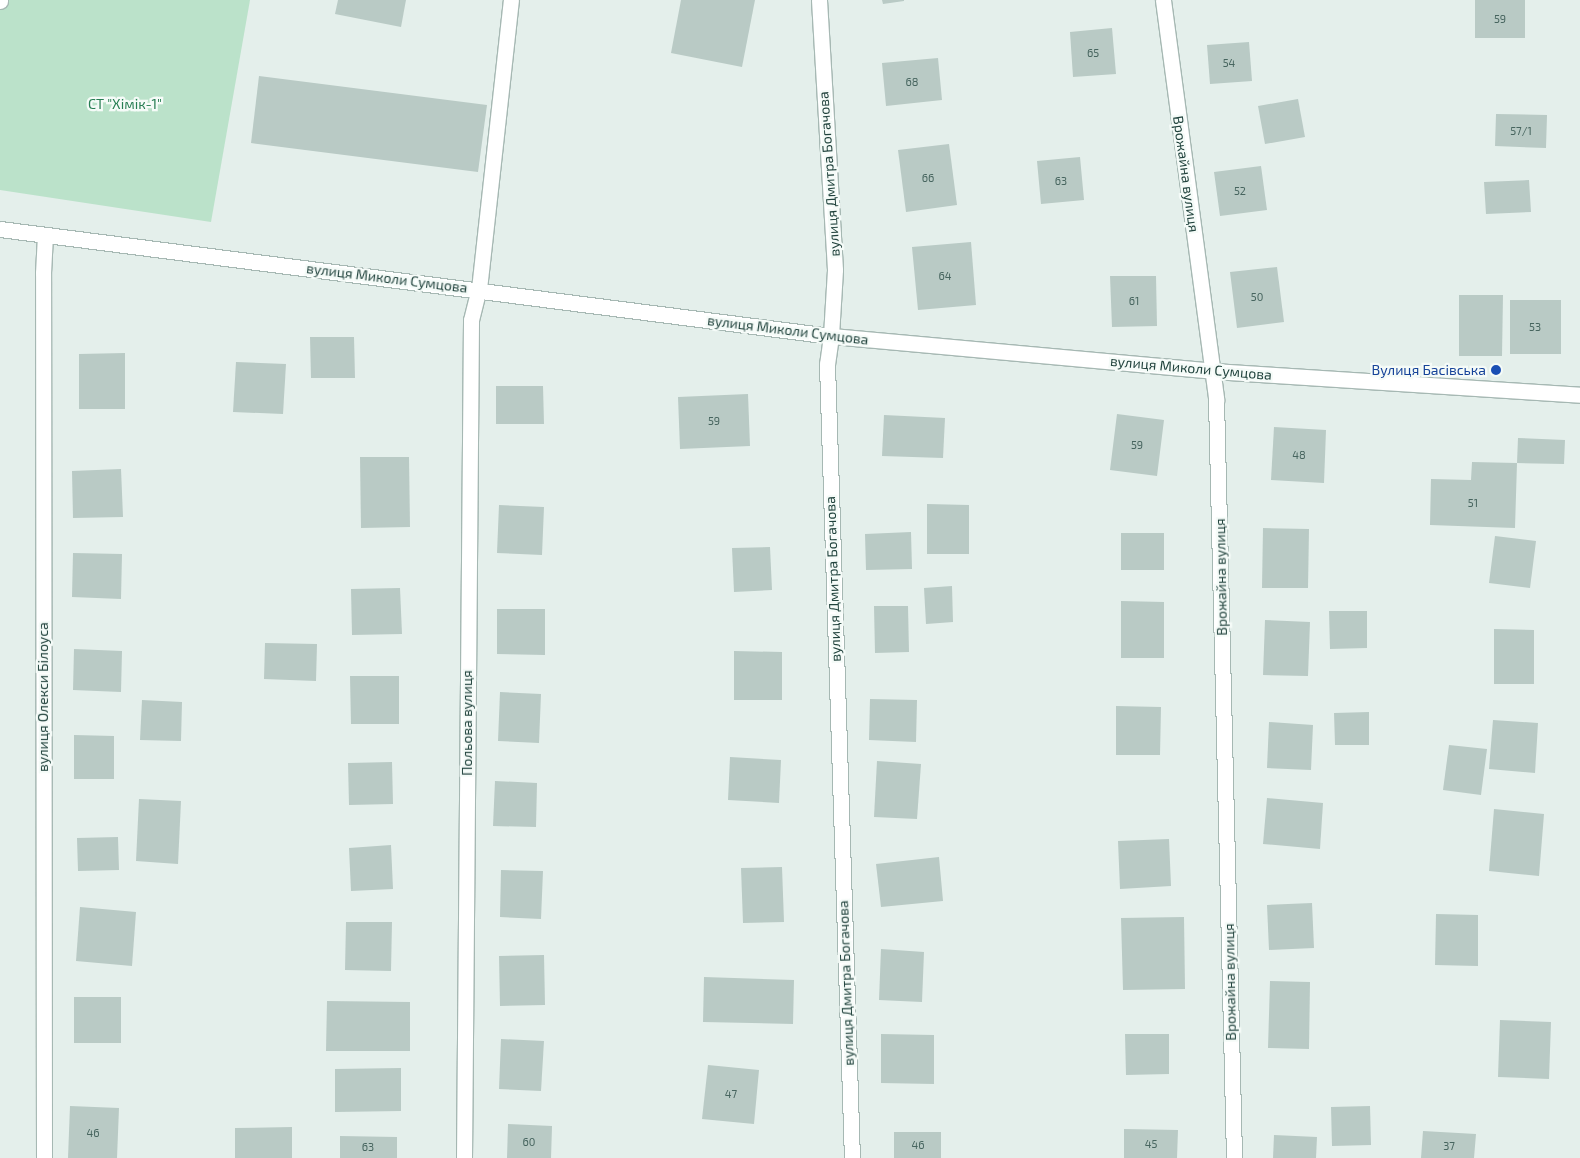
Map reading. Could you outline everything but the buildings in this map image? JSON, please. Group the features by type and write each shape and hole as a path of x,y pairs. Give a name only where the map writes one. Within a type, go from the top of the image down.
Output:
{"street":[{"name":"Польова вулиця","path":"464,1158 471,320 479,289 511,0"},
{"name":"вулиця Дмитра Богачова","path":"819,0 835,270 831,336 827,364 852,1158"},
{"name":"Врожайна вулиця","path":"1163,0 1216,399 1234,1158"},
{"name":"вулиця Миколи Сумцова","path":"0,229 479,289 831,336 1213,371 1580,395"},
{"name":"вулиця Олекси Білоуса","path":"44,1158 43,273 45,236"}],"green space":[{"name":"СТ \"Хімік-1\"","path":"0,0 250,0 211,222 0,190"}],"place":[{"name":"Вулиця Басівська","path":"1496,370"}]}
